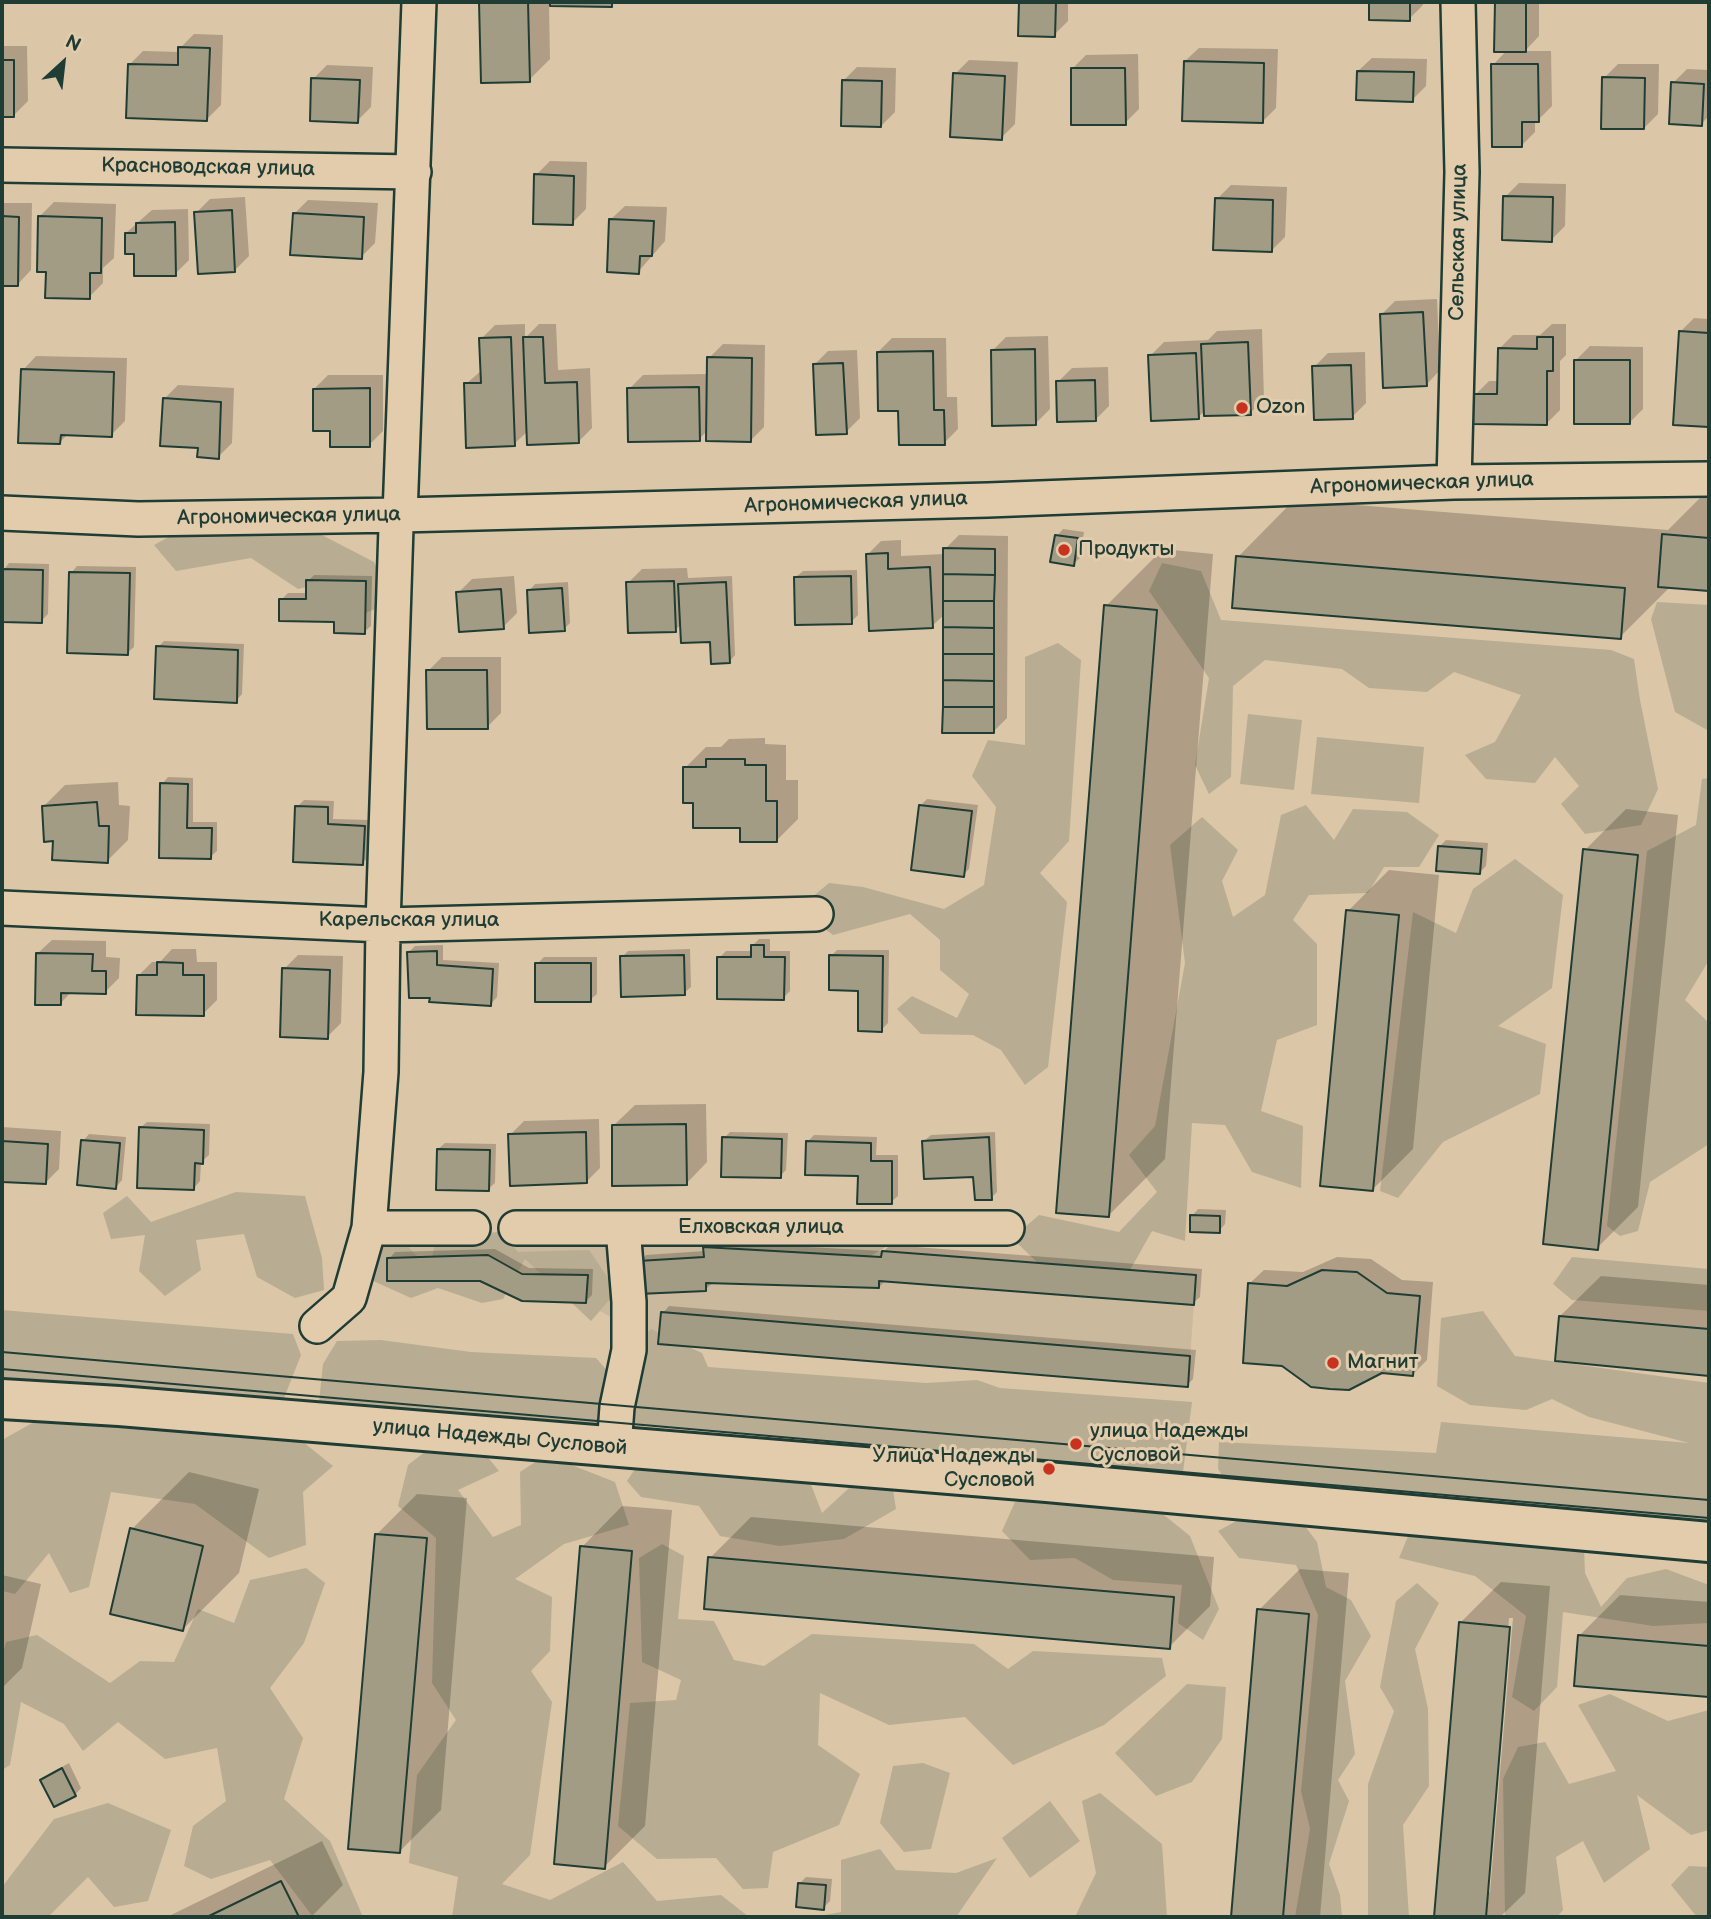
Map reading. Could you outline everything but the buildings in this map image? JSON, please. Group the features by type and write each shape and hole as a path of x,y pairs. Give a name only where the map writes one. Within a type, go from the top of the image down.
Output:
{"main road":[{"name":"улица Надежды Сусловой","path":"2,1399 133,1407 1047,1482 1709,1542"}],"street":[{"path":"317,1326 349,1298 369,1228 381,1072 396,527 400,515 419,2"},
{"name":"Сельская улица","path":"1454,482 1462,172 1458,2"},
{"name":"Красноводская улица","path":"2,165 414,172"},
{"name":"Агрономическая улица","path":"2,513 138,519 400,515 974,500 1454,482 1709,479"},
{"name":"Карельская улица","path":"2,908 383,925 816,914"},
{"path":"369,1228 472,1228"},
{"name":"Елховская улица","path":"516,1228 1007,1228"},
{"path":"614,1447 617,1406 629,1350 629,1302 623,1228"}],"shaded area":[{"path":"209,515 318,533 374,562 392,602 356,617 338,580 298,589 251,558 176,571 154,545"},
{"path":"1162,563 1201,571 1221,620 1611,650 1634,659 1658,789 1641,825 1585,834 1561,804 1579,786 1555,757 1535,783 1486,779 1465,755 1495,742 1521,695 1454,672 1427,692 1369,688 1342,669 1265,660 1233,686 1231,777 1209,794 1195,765 1209,678 1149,591"},
{"path":"1657,602 1709,605 1709,731 1675,712 1651,619"},
{"path":"1058,643 1081,660 1069,841 1040,873 1067,902 1048,1067 1025,1085 1001,1050 973,1035 921,1034 897,1009 912,996 957,1018 969,994 940,970 940,940 910,914 833,935 798,909 829,883 863,887 944,909 984,885 996,807 972,776 988,740 1025,745 1025,657"},
{"path":"1248,714 1302,720 1294,790 1240,784"},
{"path":"1317,737 1424,747 1419,803 1311,794"},
{"path":"1709,778 1709,960 1685,1000 1709,1023 1709,1144 1650,1182 1638,1231 1620,1236 1607,1226 1647,851 1696,825 1702,779"},
{"path":"1306,805 1334,840 1353,809 1407,812 1439,835 1419,867 1384,867 1368,893 1309,895 1293,920 1317,944 1317,1025 1277,1040 1261,1111 1303,1126 1301,1188 1252,1172 1225,1125 1192,1123 1185,1241 1152,1231 1125,1279 1044,1269 1012,1238 1039,1215 1119,1232 1157,1192 1129,1155 1155,1126 1185,963 1170,845 1202,817 1238,850 1222,881 1233,917 1265,895 1281,815"},
{"path":"1515,859 1563,895 1552,988 1498,1026 1546,1044 1540,1094 1443,1142 1398,1198 1380,1191 1413,912 1456,933 1473,889"},
{"path":"236,1192 305,1196 322,1258 324,1290 295,1298 257,1277 244,1234 196,1240 201,1270 165,1296 139,1271 145,1235 111,1239 103,1213 127,1196 151,1222"},
{"path":"718,1223 903,1237 862,1261 733,1257"},
{"path":"500,1232 518,1252 589,1250 617,1291 591,1321 525,1259 503,1299 482,1303 438,1288 411,1298 371,1280 379,1236 396,1234 430,1270 436,1236"},
{"path":"388,1243 703,1247 881,1257 882,1251 1196,1275 1188,1387 658,1344 586,1303 387,1258"},
{"path":"1572,1257 1709,1269 1709,1311 1572,1300 1553,1284"},
{"path":"2,1310 293,1334 301,1355 284,1398 2,1377"},
{"path":"1483,1311 1515,1356 1709,1383 1709,1525 1228,1484 1218,1469 1219,1442 1436,1453 1441,1422 1689,1443 1589,1417 1552,1399 1526,1410 1470,1405 1437,1386 1441,1318"},
{"path":"651,1329 702,1353 708,1367 926,1383 977,1380 1000,1388 1192,1402 1183,1472 633,1424 637,1343"},
{"path":"381,1340 471,1352 596,1358 611,1375 607,1426 319,1402 323,1364 337,1341"},
{"path":"41,1418 298,1438 333,1466 303,1492 306,1545 269,1558 195,1504 111,1492 89,1587 70,1593 49,1553 15,1594 2,1591 2,1440"},
{"path":"439,1441 477,1444 499,1471 458,1490 493,1537 521,1525 520,1472 546,1455 615,1482 629,1525 564,1544 515,1579 552,1597 550,1651 531,1671 552,1702 530,1855 502,1884 550,1900 623,1862 657,1901 721,1895 749,1917 452,1917 458,1877 409,1863 417,1775 456,1720 432,1683 436,1538 398,1506 408,1465"},
{"path":"723,1464 810,1482 822,1513 849,1488 893,1490 896,1509 844,1539 780,1546 720,1536 699,1506 641,1497 627,1481 637,1466 692,1474"},
{"path":"1070,1491 1148,1502 1190,1536 1219,1609 1203,1640 1178,1623 1182,1585 1113,1580 1075,1558 1030,1560 1002,1531 1015,1502"},
{"path":"1255,1511 1298,1517 1317,1542 1326,1587 1351,1600 1371,1636 1345,1681 1355,1754 1338,1780 1349,1801 1329,1864 1340,1895 1342,1917 1295,1917 1310,1829 1301,1791 1318,1615 1296,1565 1239,1558 1218,1531"},
{"path":"1411,1529 1584,1547 1585,1573 1601,1607 1627,1578 1666,1569 1709,1585 1709,1623 1653,1626 1563,1612 1557,1687 1534,1711 1512,1697 1526,1616 1475,1576 1399,1558"},
{"path":"662,1544 684,1556 678,1619 714,1621 734,1660 764,1666 812,1634 974,1644 1008,1669 1033,1651 1162,1658 1166,1676 1104,1725 1013,1765 965,1717 889,1725 820,1693 818,1745 860,1774 839,1825 773,1852 768,1888 743,1889 716,1858 657,1859 618,1826 630,1703 676,1700 681,1680 642,1662 639,1558"},
{"path":"306,1568 325,1583 304,1643 270,1688 303,1738 284,1799 330,1841 363,1917 313,1917 270,1860 211,1879 184,1866 193,1826 226,1801 217,1748 165,1759 118,1722 83,1751 64,1724 21,1702 10,1765 2,1770 2,1656 6,1642 37,1635 110,1683 140,1661 174,1662 198,1609 234,1623 250,1580"},
{"path":"1417,1583 1439,1603 1415,1649 1428,1709 1429,1786 1403,1825 1409,1917 1368,1917 1368,1784 1394,1711 1380,1687 1396,1601"},
{"path":"1187,1684 1226,1687 1222,1739 1192,1782 1156,1796 1115,1753"},
{"path":"1610,1694 1668,1721 1709,1710 1709,1830 1691,1835 1637,1795 1650,1849 1604,1883 1583,1841 1556,1857 1563,1910 1557,1917 1505,1917 1503,1779 1518,1747 1545,1742 1569,1784 1616,1771 1578,1705"},
{"path":"923,1763 950,1773 931,1849 904,1852 880,1823 893,1766"},
{"path":"1100,1793 1162,1844 1167,1917 1075,1917 1096,1873 1082,1801"},
{"path":"1050,1801 1080,1841 1030,1878 1002,1838"},
{"path":"108,1803 171,1830 148,1901 114,1907 88,1877 48,1917 2,1917 2,1887 54,1819"},
{"path":"880,1849 896,1870 956,1873 997,1858 956,1917 814,1917 841,1912 841,1860"},
{"path":"1689,1866 1709,1867 1709,1917 1697,1917 1671,1885"}],"tram line":[{"path":"2,1352 1709,1500"},
{"path":"2,1369 1709,1518"}],"place":[{"name":"Ozon","path":"1242,408"},
{"name":"Продукты","path":"1064,550"},
{"name":"Магнит","path":"1333,1363"},
{"name":"улица Надежды Сусловой","path":"1076,1444"},
{"name":"Улица Надежды Сусловой","path":"1049,1469"}]}
